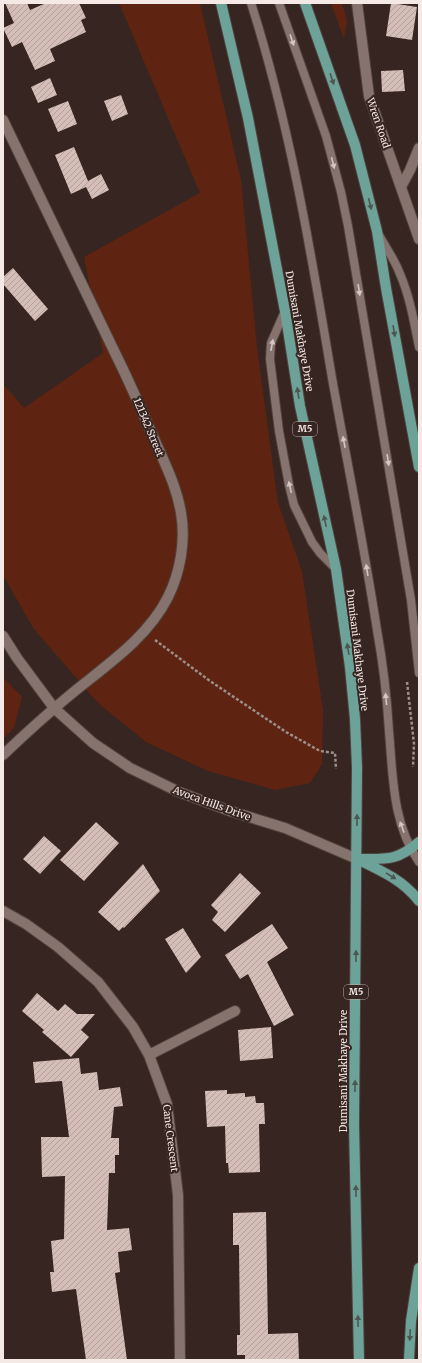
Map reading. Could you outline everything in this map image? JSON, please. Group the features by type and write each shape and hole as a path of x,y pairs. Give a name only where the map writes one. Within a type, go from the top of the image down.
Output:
{"main road":[{"name":"Dumisani Makhaye Drive","path":"221,3 248,118 285,310 300,406 336,569 350,667 355,719 357,768 354,1125 359,1360"},
{"path":"305,3 355,145 377,231 419,466"},
{"path":"357,859 389,858 400,856 419,842"},
{"path":"357,859 393,877 406,887 419,901"},
{"path":"409,1360 411,1321 419,1268"}],"street":[{"name":"Wren Road","path":"357,3 369,96 419,239"},
{"name":"121342 Street","path":"3,120 132,387 177,494 182,515 183,536 181,557 176,578 168,597 144,632 54,708 3,755"},
{"path":"401,187 419,148"},
{"name":"Avoca Hills Drive","path":"3,636 17,658 54,708 99,747 130,768 179,792 230,811 285,828 357,859"},
{"name":"Cane Crescent","path":"3,911 26,924 58,947 98,982 134,1027 149,1055 167,1104 178,1195 180,1360"},
{"path":"149,1055 235,1011"}],"lane":[{"path":"251,3 262,38 286,132 317,289 378,631 389,730 391,776 395,801 399,818 410,849 419,862"},
{"path":"279,3 326,136 347,219 412,600 419,673"},
{"path":"377,231 400,272 406,288 411,305 419,347"},
{"path":"285,310 271,343 270,359 279,431 289,485 294,505 312,542 320,553 336,569"}],"path":[{"path":"144,632 216,685 286,732 320,752 335,753 336,769"},
{"path":"406,675 414,744 413,767"}],"shaded area":[{"path":"119,3 200,3 241,180 257,347 278,503 302,571 323,710 322,764 310,783 275,790 208,771 146,742 98,703 33,628 3,575 3,384 24,408 103,353 84,257 200,193"},
{"path":"331,3 342,3 347,21 344,39"},
{"path":"3,677 22,697 14,728 3,739"}],"building":[{"path":"5,3 27,3 30,10 46,3 79,3 86,18 81,20 86,32 50,49 55,61 35,70 22,42 12,47 3,28 14,23"},
{"path":"391,3 417,7 412,40 386,36"},
{"path":"403,70 405,91 382,92 381,71"},
{"path":"50,78 57,95 38,103 31,87"},
{"path":"121,95 128,114 112,121 104,101"},
{"path":"68,101 77,124 58,132 48,109"},
{"path":"74,147 88,181 101,174 109,190 92,199 86,187 71,194 55,155"},
{"path":"13,268 48,309 35,321 3,284 3,277"},
{"path":"96,822 119,843 84,881 60,860"},
{"path":"44,836 61,851 40,874 23,859"},
{"path":"143,864 160,891 124,928 123,927 119,931 98,912"},
{"path":"240,873 261,893 225,932 212,920 218,912 211,905"},
{"path":"272,924 288,948 267,962 294,1015 274,1026 248,974 240,979 225,955"},
{"path":"183,928 201,957 186,973 165,939"},
{"path":"37,993 58,1011 65,1004 77,1014 95,1014 81,1030 89,1037 71,1057 42,1032 44,1030 22,1011"},
{"path":"271,1027 273,1058 240,1061 238,1030"},
{"path":"79,1058 81,1074 97,1072 99,1090 120,1087 123,1106 114,1107 111,1138 119,1138 119,1155 115,1155 115,1173 109,1173 107,1230 129,1228 132,1250 118,1252 120,1272 115,1273 127,1360 86,1360 76,1289 52,1292 50,1272 54,1272 51,1241 64,1239 65,1176 42,1177 41,1137 69,1137 62,1081 35,1083 33,1062"},
{"path":"227,1090 227,1094 245,1093 245,1097 255,1096 256,1103 264,1103 265,1124 259,1124 260,1172 229,1173 228,1163 226,1163 225,1126 207,1127 205,1091"},
{"path":"266,1212 268,1334 298,1333 299,1360 245,1360 245,1355 237,1355 237,1335 240,1335 239,1245 233,1245 233,1213"}]}
